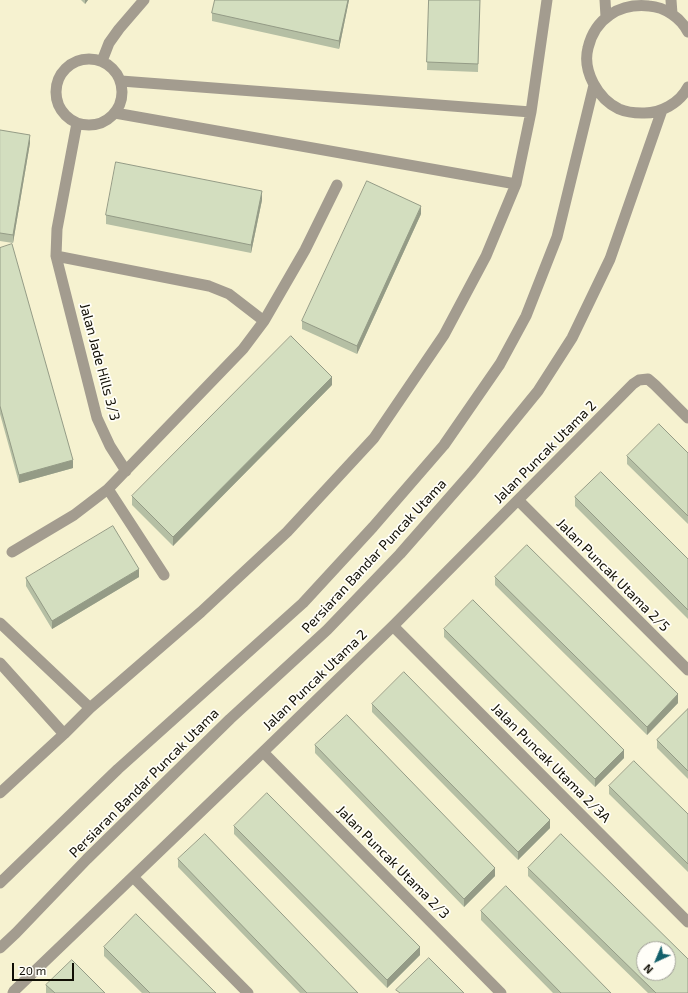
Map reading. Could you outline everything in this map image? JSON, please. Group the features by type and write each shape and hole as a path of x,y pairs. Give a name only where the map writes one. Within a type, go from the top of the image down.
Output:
{"street":[{"path":"102,61 109,43 119,28 144,0"},
{"path":"0,793 90,708 201,612 287,532 374,438 444,335 486,256 516,184 531,112 547,0"},
{"path":"605,0 606,17"},
{"path":"671,0 672,14"},
{"path":"688,32 685,26 672,14 656,6 638,5 621,8 606,17 594,31 588,49 587,67 594,85 603,98 618,108 632,113 648,113 662,110 676,102 688,87"},
{"path":"92,59 102,61 110,66 121,81 123,92 121,103 115,114 108,121 98,125 87,126 77,123 68,118 61,110 56,100 58,80 64,70 71,64 81,60 92,59"},
{"path":"121,81 531,112"},
{"name":"Persiaran Bandar Puncak Utama","path":"0,883 118,769 303,603 373,527 444,445 500,364 526,316 557,237 594,85"},
{"path":"676,102 688,100"},
{"name":"Persiaran Bandar Puncak Utama","path":"0,948 87,859 230,719 327,630 400,554 467,478 538,391 572,338 610,259 662,110"},
{"path":"115,114 516,184"},
{"name":"Jalan Jade Hills 3/3","path":"77,123 57,229 56,256 97,418 110,446 126,471"},
{"path":"12,552 74,514 108,489 243,349 264,321 304,250 337,185"},
{"path":"56,256 209,286 228,294 264,321"},
{"name":"Jalan Puncak Utama 2","path":"13,993 393,626 634,384 639,380 648,379 655,384 688,418"},
{"path":"108,489 164,575"},
{"name":"Jalan Puncak Utama 2/5","path":"518,500 688,670"},
{"path":"0,623 90,708"},
{"name":"Jalan Puncak Utama 2/3A","path":"393,626 688,922"},
{"path":"0,663 64,734"},
{"name":"Jalan Puncak Utama 2/3","path":"263,752 501,993"},
{"path":"133,877 248,993"},
{"path":"0,951 16,933"}],"building":[{"path":"215,0 348,0 339,41 212,13"},
{"path":"429,0 480,0 478,64 427,62"},
{"path":"0,130 30,135 13,235 0,233"},
{"path":"116,162 262,191 251,245 106,215"},
{"path":"367,181 421,206 357,346 302,321"},
{"path":"12,244 73,460 19,475 0,406 0,248"},
{"path":"291,336 332,377 173,537 132,496"},
{"path":"659,424 688,453 688,516 627,456"},
{"path":"601,472 688,559 688,610 575,497"},
{"path":"113,526 139,569 52,621 26,578"},
{"path":"527,545 678,694 647,727 495,577"},
{"path":"473,600 624,750 595,779 444,629"},
{"path":"404,672 550,820 518,852 372,704"},
{"path":"688,709 688,771 657,740"},
{"path":"347,715 495,868 464,899 315,745"},
{"path":"634,761 688,814 688,864 609,786"},
{"path":"267,793 420,947 387,980 234,826"},
{"path":"205,834 358,993 307,993 178,859"},
{"path":"561,834 670,941 636,941 636,973 528,868"},
{"path":"506,886 611,993 561,993 481,911"},
{"path":"136,914 216,993 150,993 104,947"},
{"path":"676,947 688,959 688,993 656,993 644,981 676,981"},
{"path":"429,958 464,993 400,993 396,990"},
{"path":"72,960 105,993 55,993 46,985"}]}
